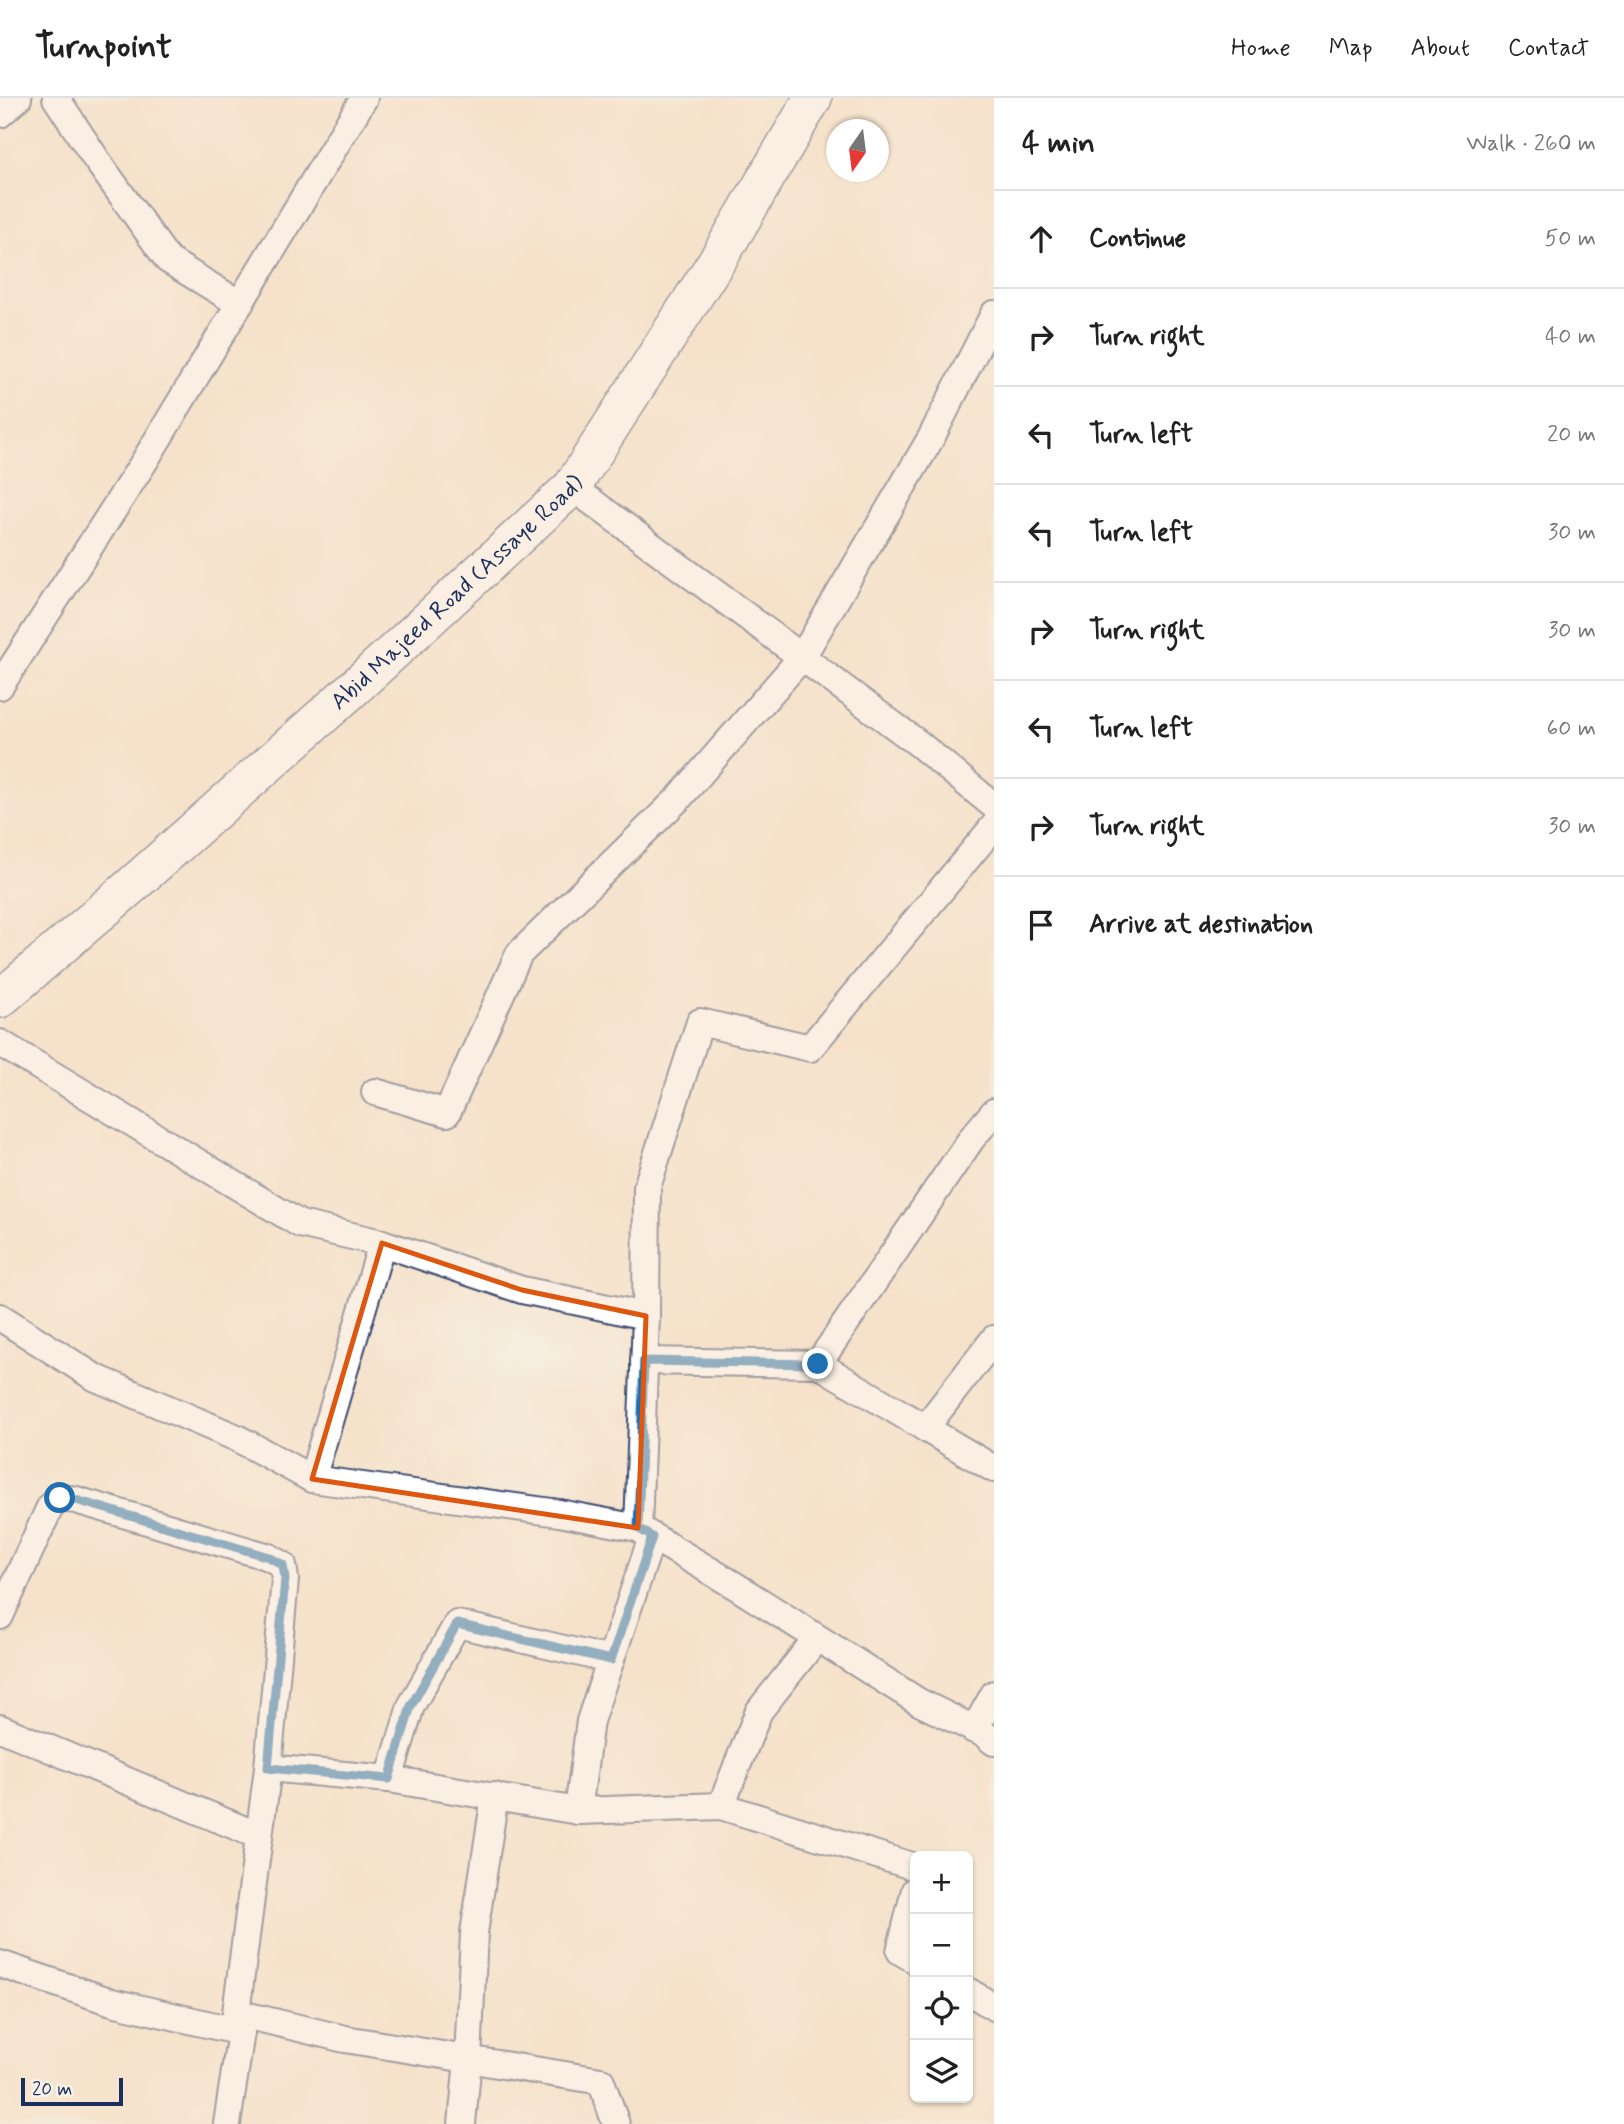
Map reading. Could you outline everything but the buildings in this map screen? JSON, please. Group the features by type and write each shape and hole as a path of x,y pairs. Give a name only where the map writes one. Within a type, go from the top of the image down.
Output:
{"main road":[{"name":"Abid Majeed Road (Assaye Road)","path":"0,999 344,697 572,487 723,251 813,98"}],"street":[{"path":"0,114 18,98"},
{"path":"56,98 168,260 240,304"},
{"path":"0,686 144,462 364,98"},
{"path":"375,1092 447,1113 519,954 679,798 802,657 931,438 994,314"},
{"path":"572,487 919,744 994,806"},
{"path":"578,1811 590,1721 611,1660 645,1533 647,1188 700,1022 810,1048 994,826"},
{"path":"0,1043 300,1224 382,1243 522,1290 646,1316"},
{"path":"818,1364 972,1138 994,1112"},
{"path":"312,1479 382,1243"},
{"path":"0,1317 94,1377 237,1438 312,1479 559,1513 645,1533 734,1585 919,1702 984,1736 994,1694"},
{"path":"925,1429 994,1339"},
{"path":"644,1361 818,1364 994,1469"},
{"path":"0,1616 50,1507 60,1498 76,1500 269,1557 283,1565 285,1579 268,1768 227,2124"},
{"path":"389,1779 411,1706 457,1624 611,1660"},
{"path":"721,1806 759,1711 817,1639"},
{"path":"0,1728 259,1836"},
{"path":"268,1768 389,1779 578,1811 721,1806 910,1865"},
{"path":"462,2124 474,1933 495,1796"},
{"path":"910,1910 900,1951 910,1957"},
{"path":"0,1964 112,2001 601,2081 616,2124"},
{"path":"973,1994 994,2007"}],"highlighted area":[{"path":"382,1243 522,1290 646,1316 638,1528 312,1479"}],"route":[{"path":"60,1498 76,1500 269,1557 283,1565 285,1579 268,1768 389,1779 411,1706 457,1624 611,1660 652,1537 638,1528 644,1361 818,1364"}]}
